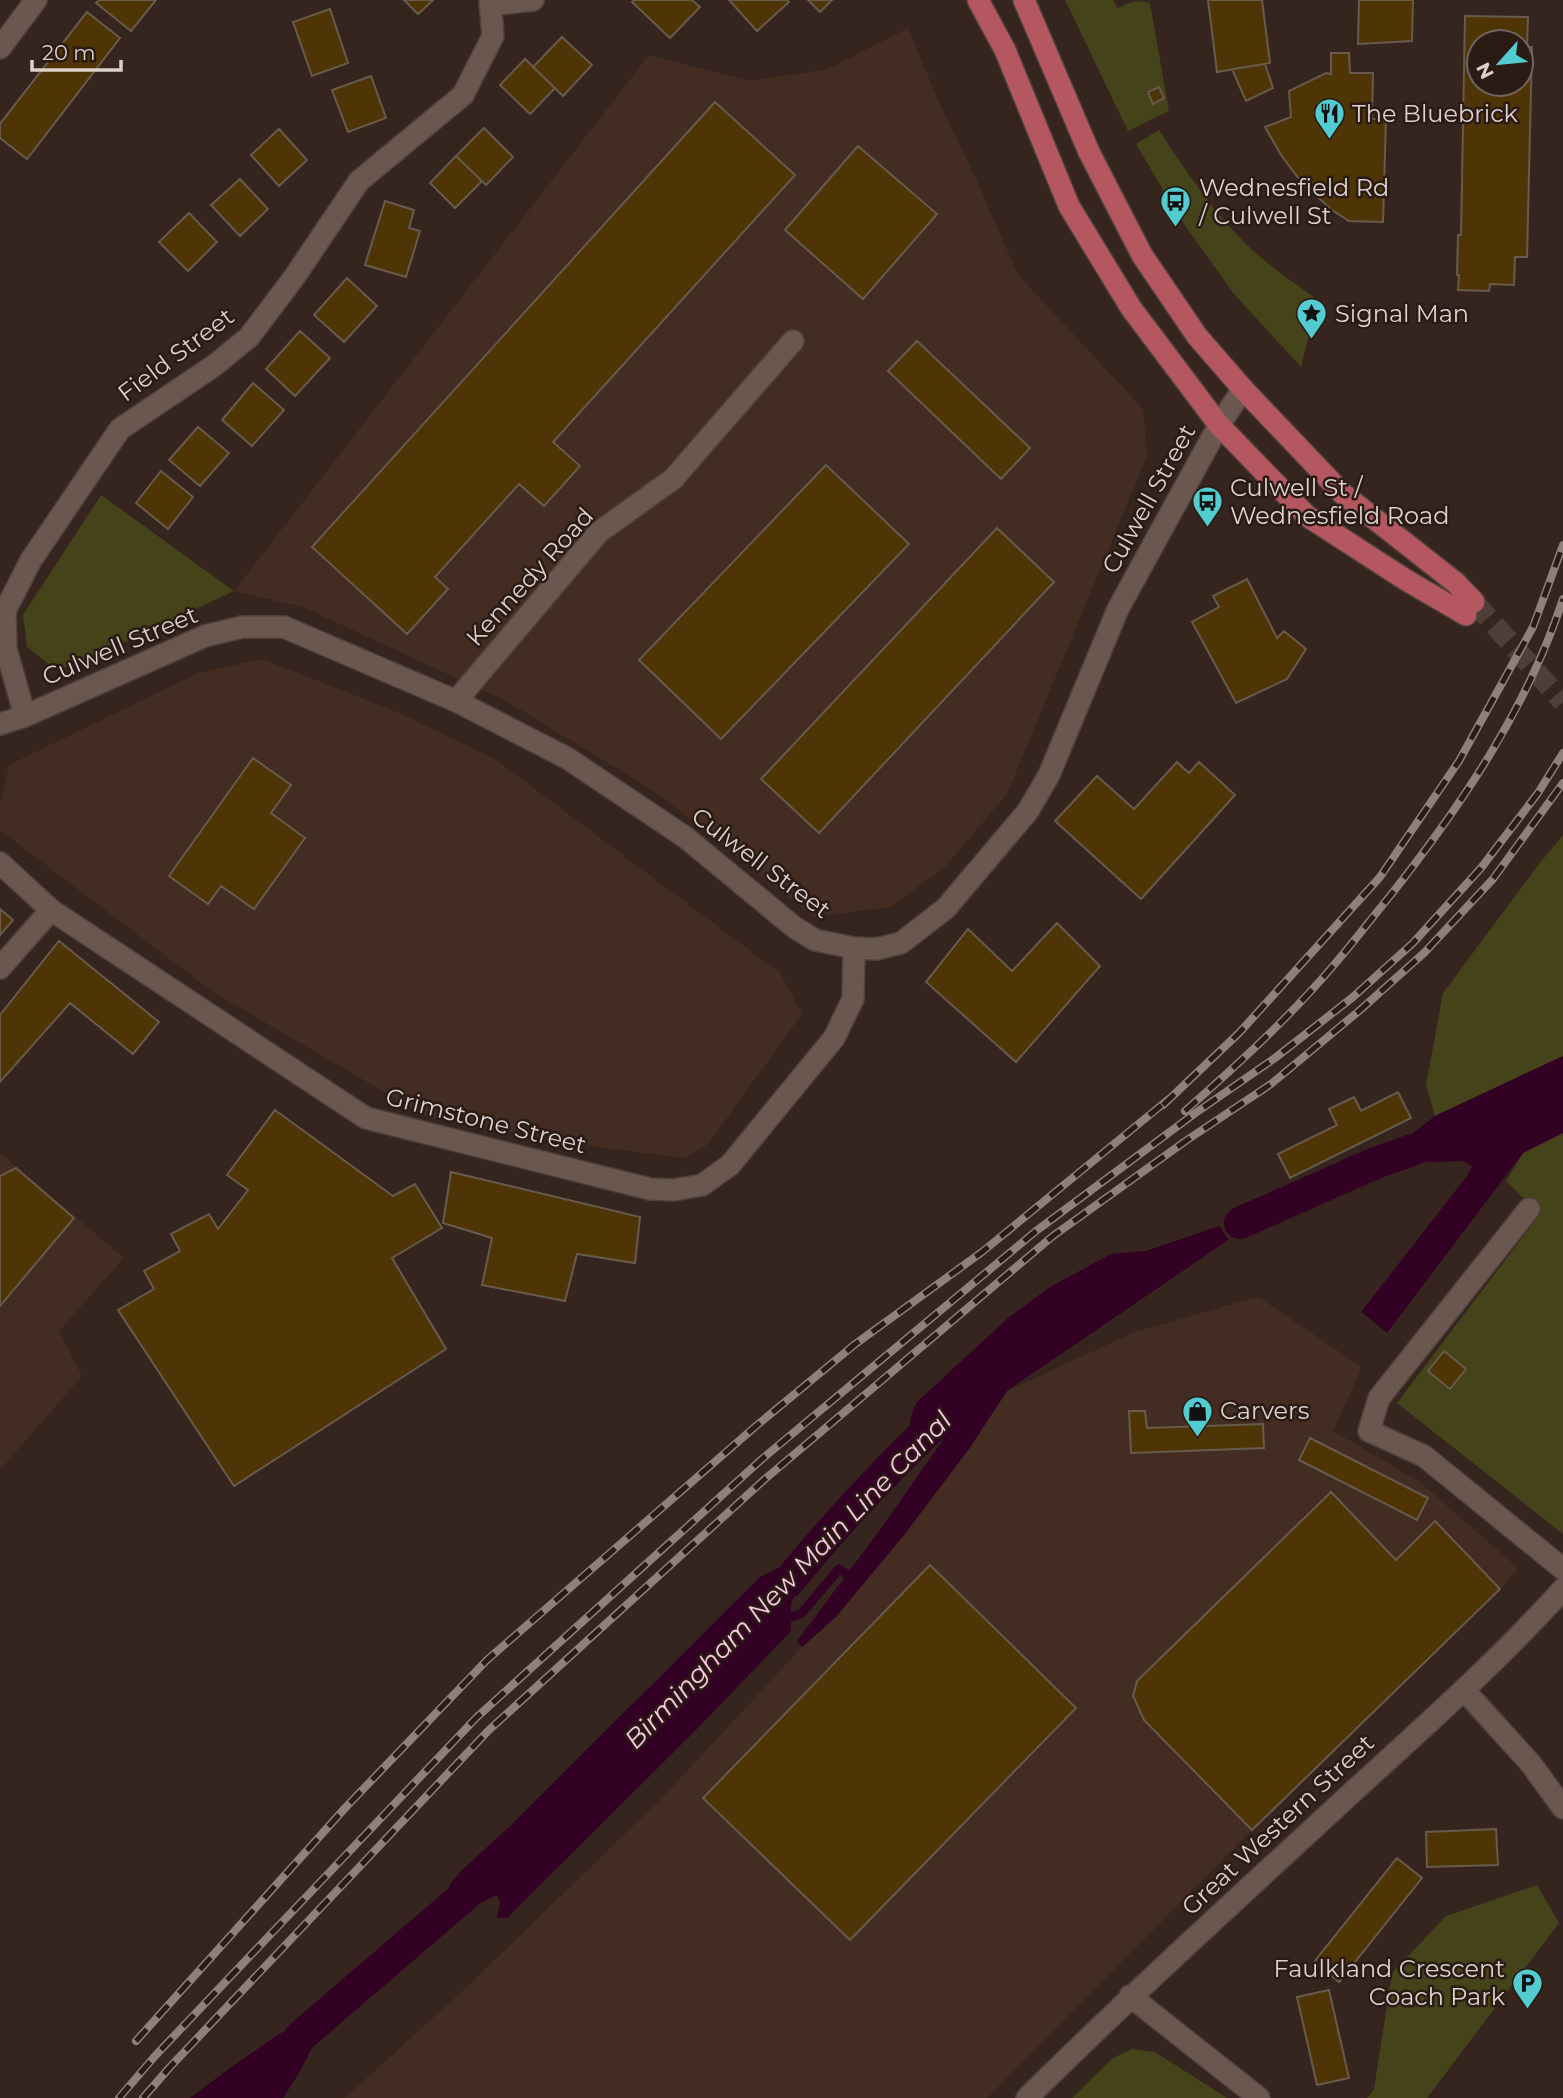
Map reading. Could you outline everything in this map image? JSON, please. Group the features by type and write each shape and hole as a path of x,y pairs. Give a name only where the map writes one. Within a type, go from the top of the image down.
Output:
{"main road":[{"path":"978,0 1005,50 1069,206 1131,308 1219,425 1307,516 1406,580 1470,609 1456,583 1343,494 1243,390 1197,336 1142,255 1088,152 1024,0"}],"street":[{"path":"0,48 36,0"},
{"path":"490,2 533,0"},
{"name":"Field Street","path":"25,716 6,649 5,611 32,560 121,429 215,365 249,337 293,279 359,181 463,95 493,36 490,2"},
{"name":"Kennedy Road","path":"456,701 599,532 673,478 793,341"},
{"name":"Culwell Street","path":"0,724 25,716 205,636 242,627 284,627 456,701 567,758 685,837 794,927 815,940 854,948 876,948 901,943 946,908 1028,811 1049,775 1118,609 1219,425 1243,390"},
{"name":"Grimstone Street","path":"0,863 51,909 366,1118 650,1189 673,1190 702,1185 730,1165 834,1038 853,999 854,948"},
{"path":"0,968 51,909"},
{"path":"1529,1209 1379,1398 1369,1431 1424,1456 1563,1569"},
{"name":"Great Western Street","path":"1027,2098 1130,1996 1464,1690 1563,1589"},
{"path":"1464,1690 1531,1764 1563,1808"},
{"path":"1130,1996 1259,2098"}],"shaded area":[{"path":"1065,0 1113,0 1118,8 1133,2 1150,3 1169,111 1128,131"},
{"path":"908,28 1018,275 1143,409 1147,456 1007,794 944,868 890,907 813,917 657,793 506,701 303,607 234,591 649,55 751,81 828,69"},
{"path":"1159,130 1199,189 1245,243 1262,259 1318,300 1301,367 1234,294 1179,217 1136,144"},
{"path":"101,495 234,591 85,661 56,670 27,647 23,615"},
{"path":"262,659 397,712 495,759 780,973 802,1014 708,1144 686,1158 611,1149 429,1118 213,992 0,830 0,805 9,765 198,673"},
{"path":"1563,835 1563,1056 1435,1116 1426,1085 1443,993"},
{"path":"1563,1133 1563,1534 1397,1403 1540,1214 1506,1181 1524,1152"},
{"path":"0,1153 124,1258 59,1331 82,1376 0,1470"},
{"path":"1258,1297 1362,1367 1333,1431 1420,1482 1518,1568 1500,1589 1252,1830 987,2098 345,2098 470,1984 664,1796 802,1647 836,1617 904,1535 969,1449 1007,1391 1135,1332"},
{"path":"1537,1885 1559,1923 1427,2098 1367,2098 1374,2089 1392,1973 1446,1916"},
{"path":"1132,2049 1155,2052 1227,2098 1072,2098 1113,2058"}],"water":[{"path":"1563,1056 1563,1133 1523,1153 1387,1333 1361,1312 1472,1166 1463,1161 1373,1164 1435,1116"},
{"path":"1278,1206 1007,1391 969,1449 904,1535 836,1617 802,1647 797,1641 943,1440 906,1451 911,1416 917,1402 1008,1318 1050,1287 1111,1254 1146,1251"},
{"path":"815,1550 791,1604 791,1631 695,1731 507,1918 497,1918 500,1902 497,1895 439,1917 450,1884 462,1870 511,1825 760,1577"},
{"path":"333,2008 283,2098 190,2098 279,2034"}],"pier":[{"path":"1236,1218 1248,1231 1231,1243 1218,1224"}],"building":[{"path":"99,0 156,0 131,31 96,3"},
{"path":"404,0 433,0 418,14"},
{"path":"692,0 700,7 670,38 632,2"},
{"path":"729,0 787,0 789,2 757,31"},
{"path":"808,0 832,0 820,12"},
{"path":"1208,0 1262,0 1270,63 1217,72"},
{"path":"1359,0 1413,0 1412,41 1358,44"},
{"path":"330,9 348,63 312,76 293,22"},
{"path":"87,12 120,38 27,159 0,138 0,124"},
{"path":"1465,16 1528,17 1528,28 1465,28 1465,98 1531,98 1527,257 1515,257 1514,285 1490,284 1489,291 1458,290 1458,235 1461,235"},
{"path":"562,37 592,65 563,96 533,67"},
{"name":"The Bluebrick","path":"1331,53 1349,53 1350,73 1373,73 1372,119 1386,119 1383,222 1349,221 1332,210 1302,183 1265,127 1291,117 1289,91 1326,73 1331,74"},
{"path":"525,59 555,88 530,114 500,85"},
{"path":"1265,64 1273,88 1246,101 1232,69"},
{"path":"371,76 386,118 348,132 332,90"},
{"path":"1159,87 1164,98 1153,104 1148,92"},
{"path":"715,102 795,175 553,442 580,466 544,506 519,484 435,577 448,589 407,634 312,547"},
{"path":"484,128 513,157 486,185 456,156"},
{"path":"279,129 307,160 279,186 251,155"},
{"path":"858,146 937,214 863,299 785,230"},
{"path":"456,156 482,181 455,208 430,183"},
{"path":"240,179 268,209 240,236 211,205"},
{"path":"385,201 414,210 409,228 420,231 406,277 365,265"},
{"path":"189,213 217,242 188,271 159,242"},
{"path":"347,278 377,306 344,342 314,315"},
{"path":"300,331 330,358 295,396 266,369"},
{"path":"917,341 1030,448 1001,479 888,371"},
{"path":"253,383 284,410 252,446 222,420"},
{"path":"198,427 229,453 200,486 169,460"},
{"path":"826,465 909,544 721,739 639,660"},
{"path":"161,471 193,497 168,529 136,503"},
{"path":"997,528 1054,582 819,833 761,779"},
{"path":"1247,579 1277,638 1284,631 1306,649 1287,679 1236,703 1192,622 1219,607 1213,596"},
{"path":"253,758 291,785 271,813 305,838 254,909 221,886 208,904 169,876"},
{"path":"1177,762 1189,773 1199,762 1235,795 1141,899 1055,821 1097,776 1134,809"},
{"path":"0,909 13,920 0,935"},
{"path":"1057,923 1100,966 1016,1062 926,982 968,929 1012,971"},
{"path":"59,941 159,1022 133,1054 70,1003 0,1082 0,1015"},
{"path":"1398,1092 1411,1118 1290,1178 1278,1154 1337,1125 1329,1109 1354,1097 1361,1111"},
{"path":"275,1110 393,1196 415,1184 442,1228 392,1258 446,1349 234,1486 118,1310 154,1289 144,1271 180,1251 171,1234 209,1214 218,1229 248,1190 227,1175"},
{"path":"16,1168 74,1218 0,1306 0,1176"},
{"path":"451,1172 640,1217 635,1263 577,1254 565,1301 482,1285 492,1238 443,1223"},
{"path":"1444,1351 1466,1369 1450,1389 1428,1371"},
{"name":"Carvers","path":"1129,1411 1145,1411 1147,1428 1263,1424 1264,1448 1131,1453"},
{"path":"1310,1438 1428,1498 1417,1520 1299,1460"},
{"path":"1331,1492 1396,1560 1435,1521 1500,1589 1252,1830 1144,1720 1133,1696 1137,1681"},
{"path":"930,1565 1076,1708 850,1940 703,1798"},
{"path":"1496,1829 1498,1865 1427,1867 1426,1832"},
{"path":"1397,1858 1422,1878 1339,1982 1314,1962"},
{"path":"1329,1990 1349,2078 1317,2085 1297,1997"}],"waterway":[{"name":"Birmingham New Main Line Canal","path":"1240,1223 1373,1164 1412,1150"},
{"name":"Birmingham New Main Line Canal","path":"788,1582 859,1500 936,1423"},
{"path":"781,1618 802,1613 839,1569 852,1578 854,1575"},
{"name":"Birmingham New Main Line Canal","path":"300,2037 471,1890"}],"tunnel":[{"path":"1474,602 1563,702"}],"railway":[{"path":"1163,1105 1239,1033 1380,877 1459,761 1533,627 1563,545"},
{"path":"1185,1111 1262,1041 1316,985 1355,940 1442,827 1511,718 1531,679 1563,599"},
{"path":"119,2098 155,2056 476,1718 762,1459 1036,1231 1194,1114 1275,1058 1353,997 1413,943 1481,868 1538,793 1563,753"},
{"path":"143,2098 489,1730 765,1479 1053,1236 1187,1140 1271,1084 1359,1011 1424,953 1493,879 1563,783"},
{"path":"136,2041 346,1807 487,1660 756,1426 854,1345 982,1252 1169,1099"}],"place":[{"name":"The Bluebrick","path":"1329,141"},
{"name":"Wednesfield Rd / Culwell St","path":"1176,229"},
{"name":"Signal Man","path":"1312,341"},
{"name":"Culwell St / Wednesfield Road","path":"1207,529"},
{"name":"Carvers","path":"1197,1438"},
{"name":"Faulkland Crescent Coach Park","path":"1528,2010"}]}
